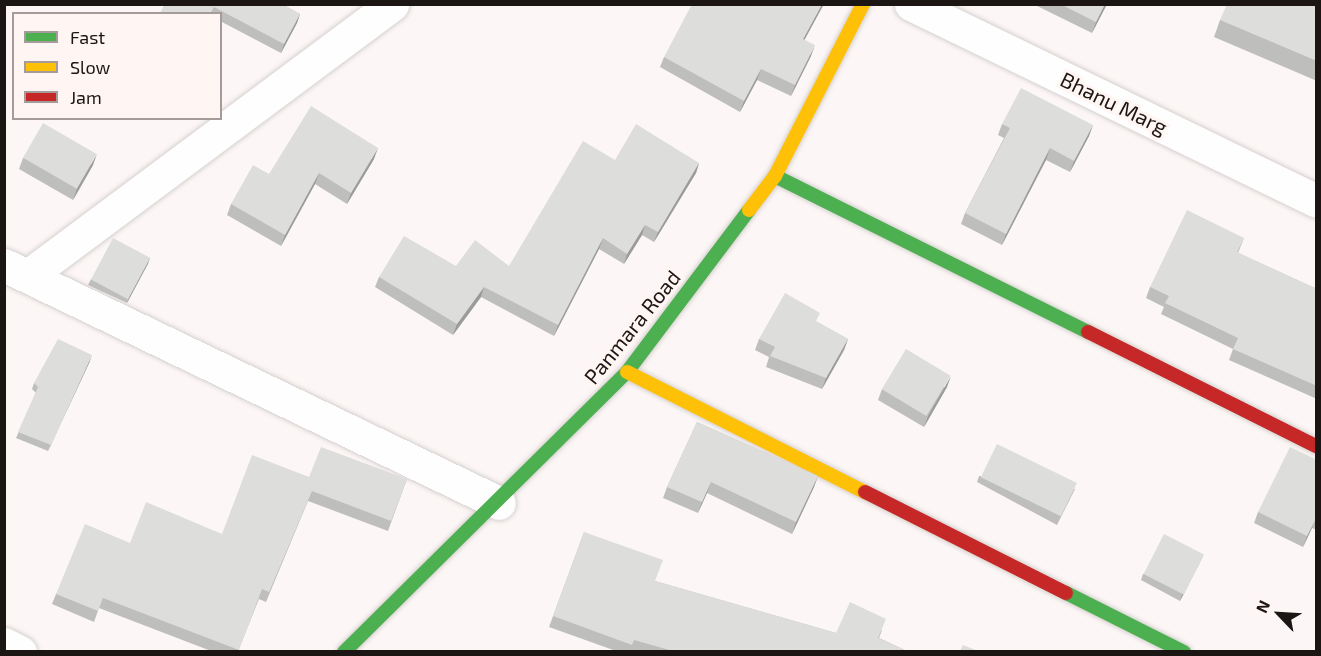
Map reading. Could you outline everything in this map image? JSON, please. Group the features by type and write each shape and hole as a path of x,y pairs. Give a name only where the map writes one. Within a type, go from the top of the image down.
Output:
{"street":[{"path":"392,4 17,270 240,382 499,503"},
{"name":"Panmara Road","path":"344,651 499,503 627,372 776,176 863,4"},
{"name":"Bhanu Marg","path":"911,4 1317,201"},
{"path":"776,176 1317,446"},
{"path":"627,372 1184,651"},
{"path":"4,644 21,651"}],"building":[{"path":"165,4 282,4 300,14 284,44 214,7 211,12 161,12"},
{"path":"692,4 822,4 803,39 815,45 795,85 761,69 744,101 664,57"},
{"path":"1060,4 1105,4 1096,22"},
{"path":"1227,4 1317,4 1317,61 1220,20"},
{"path":"1021,88 1093,125 1074,161 1050,148 1006,234 965,213 1010,128 1002,124"},
{"path":"311,106 378,148 351,193 319,173 285,235 231,204 253,165 269,174"},
{"path":"43,123 97,154 77,189 23,158"},
{"path":"636,124 699,163 658,232 645,225 627,254 603,238 558,325 484,287 457,324 379,277 404,236 456,266 475,240 509,266 583,141 615,160"},
{"path":"1187,210 1244,238 1237,252 1317,289 1317,386 1233,349 1238,338 1165,303 1169,296 1150,287"},
{"path":"113,238 150,258 128,299 91,279"},
{"path":"785,293 820,313 816,321 848,339 826,378 770,356 775,347 759,339"},
{"path":"58,339 92,355 51,445 18,432 38,387 34,383"},
{"path":"906,349 951,376 926,416 882,389"},
{"path":"697,422 818,476 796,522 711,482 702,502 667,487"},
{"path":"997,444 1077,483 1061,516 981,477"},
{"path":"321,447 407,479 391,521 312,491 269,592 262,589 239,650 103,598 98,611 56,594 85,524 130,543 146,502 222,534 252,455 309,477"},
{"path":"1290,447 1317,460 1317,517 1307,536 1258,512"},
{"path":"584,532 663,560 655,581 836,633 850,602 886,619 878,638 907,651 673,651 634,640 632,645 553,616"},
{"path":"1164,534 1204,554 1184,595 1144,574"},
{"path":"963,645 978,651 960,651"}],"traffic: fast":[{"path":"775,176 1088,332"},
{"path":"344,652 627,372 749,210"},
{"path":"1066,593 1184,652"}],"traffic: slow":[{"path":"749,210 775,176 863,4"},
{"path":"627,372 865,492"}],"traffic: jam":[{"path":"1088,332 1316,446"},
{"path":"865,492 1066,593"}]}
